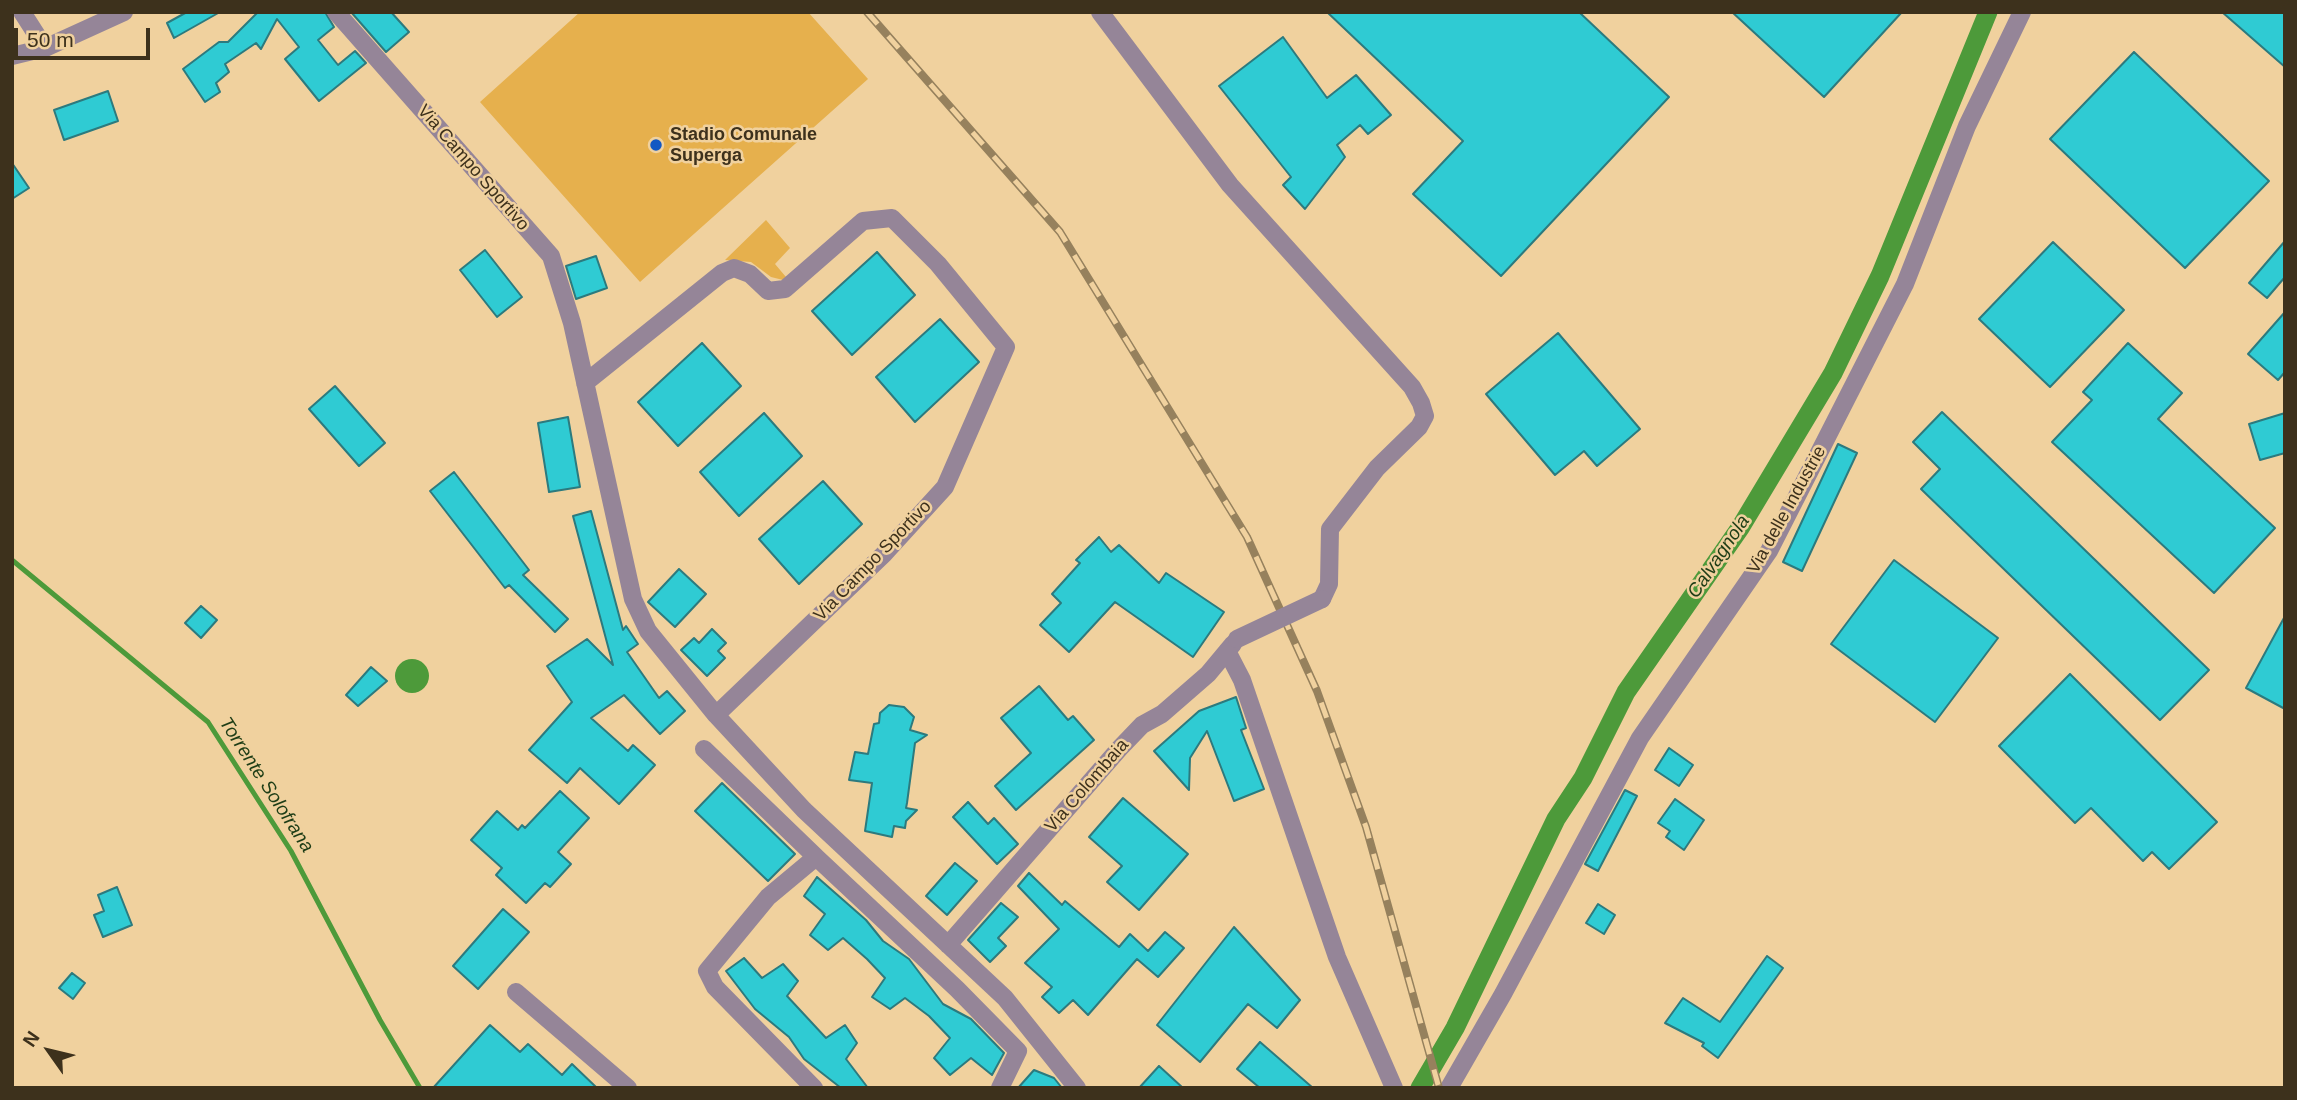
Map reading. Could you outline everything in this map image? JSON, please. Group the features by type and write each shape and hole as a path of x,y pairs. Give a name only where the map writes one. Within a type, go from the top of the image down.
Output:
{"street":[{"path":"22,12 45,48"},
{"path":"12,56 45,48 124,12"},
{"name":"Via Campo Sportivo","path":"337,12 551,256 572,323 632,599 648,631 716,715 804,810 1005,998 1077,1088"},
{"path":"1100,12 1230,185 1412,387 1425,416 1419,427 1377,468 1329,529 1329,584 1322,599 1232,645 1338,957 1394,1088"},
{"name":"Via delle Industrie","path":"1449,1088 1640,738 1769,551 1905,284 1967,126 2022,12"},
{"name":"Via Campo Sportivo","path":"585,383 722,273 734,268 750,274 768,291 785,289 863,221 892,218 938,264 1006,347 945,487 884,554 716,715"},
{"name":"Via Colombaia","path":"948,945 1142,725 1162,714 1208,674 1232,645"},
{"path":"705,749 957,989 1018,1051 1000,1088"},
{"path":"814,1088 715,987 707,971 768,897 816,857"},
{"path":"516,992 628,1088"}],"shaded area":[{"name":"Stadio Comunale Superga","path":"580,12 808,12 868,79 640,282 480,102"},
{"path":"766,220 790,248 775,264 786,277 783,280 771,277 751,262 725,260"},
{"path":"412,659 424,664 429,676 424,688 412,693 400,688 395,676 400,664"}],"building":[{"path":"187,12 220,12 174,38 167,23"},
{"path":"258,12 325,12 334,27 318,40 338,65 355,51 366,63 319,101 285,59 299,47 277,19 261,49 256,43 225,64 229,72 216,83 220,92 205,102 183,69 219,42 228,42"},
{"path":"351,12 391,12 409,32 386,52"},
{"path":"1327,12 1579,12 1669,97 1501,276 1413,194 1463,141"},
{"path":"1732,12 1902,12 1824,97"},
{"path":"2222,12 2285,12 2285,67"},
{"path":"1283,37 1327,98 1356,75 1391,115 1368,134 1360,125 1337,145 1345,157 1305,209 1283,185 1291,177 1219,86"},
{"path":"2134,52 2269,181 2185,268 2050,139"},
{"path":"108,91 118,121 64,140 54,110"},
{"path":"12,163 29,188 12,199"},
{"path":"2285,241 2285,277 2267,298 2249,283"},
{"path":"2053,242 2124,310 2050,387 1979,319"},
{"path":"485,250 522,297 497,317 460,270"},
{"path":"877,252 915,295 852,355 812,311"},
{"path":"596,256 607,288 576,299 566,266"},
{"path":"2285,312 2285,372 2278,380 2248,354"},
{"path":"940,319 979,362 915,422 876,377"},
{"path":"1558,333 1640,429 1597,466 1584,451 1555,475 1486,394"},
{"path":"702,343 741,386 678,446 638,402"},
{"path":"2128,343 2182,393 2158,419 2275,528 2214,593 2052,442 2092,400 2083,392"},
{"path":"335,386 385,443 359,466 309,409"},
{"path":"1942,412 2209,670 2160,720 1921,489 1940,469 1913,442"},
{"path":"764,413 802,456 739,516 700,472"},
{"path":"2285,413 2285,453 2260,460 2249,424"},
{"path":"568,417 580,487 549,492 538,423"},
{"path":"1838,444 1857,453 1802,571 1783,562"},
{"path":"454,472 529,570 523,575 568,619 555,632 509,585 505,588 430,491"},
{"path":"823,481 862,524 799,584 759,539"},
{"path":"591,511 623,630 626,626 638,644 627,652 659,698 667,691 685,711 660,734 624,695 591,718 628,751 633,745 655,765 619,804 580,768 567,783 529,750 572,702 547,666 587,639 613,665 573,516"},
{"path":"1099,537 1111,552 1119,545 1159,583 1166,573 1224,612 1193,657 1115,602 1069,652 1040,625 1061,603 1052,594 1080,563 1076,560"},
{"path":"1894,560 1998,638 1935,722 1831,644"},
{"path":"679,569 706,594 675,627 648,602"},
{"path":"201,606 217,620 201,638 185,623"},
{"path":"2285,616 2285,709 2246,688"},
{"path":"712,629 726,643 718,651 725,658 707,676 681,650 694,638 699,643"},
{"path":"371,667 387,681 358,706 346,695"},
{"path":"2070,674 2217,822 2169,869 2152,852 2143,861 2091,808 2075,823 1999,746"},
{"path":"1039,686 1068,720 1073,716 1094,740 1016,810 995,786 1031,753 1001,718"},
{"path":"1236,697 1246,728 1241,730 1264,789 1234,801 1207,731 1190,758 1189,790 1154,751 1199,711"},
{"path":"889,705 904,707 914,717 910,730 927,735 915,743 906,808 917,810 906,821 905,828 894,826 892,837 865,831 872,783 849,780 855,752 868,754 874,724 879,723 880,713"},
{"path":"1669,748 1693,765 1679,786 1655,770"},
{"path":"722,783 795,854 768,881 695,811"},
{"path":"1625,790 1637,796 1598,871 1585,864"},
{"path":"560,791 589,818 558,852 571,864 550,887 545,883 526,903 496,875 502,868 471,840 497,811 518,830 522,825 525,828"},
{"path":"1123,798 1188,854 1139,910 1107,882 1122,866 1089,837"},
{"path":"1675,799 1704,820 1684,850 1666,837 1670,831 1658,823"},
{"path":"968,802 988,824 994,818 1018,844 997,864 953,817"},
{"path":"955,863 977,881 947,915 926,896"},
{"path":"1029,873 1062,905 1065,901 1119,947 1130,934 1148,951 1165,932 1184,948 1158,977 1137,959 1088,1015 1073,1000 1059,1013 1042,997 1052,987 1025,963 1059,929 1018,886"},
{"path":"817,877 866,920 883,941 909,959 943,1004 971,1019 1004,1053 992,1075 971,1058 950,1075 934,1058 950,1038 929,1016 905,998 890,1009 872,997 885,978 867,959 843,938 828,950 810,935 825,914 804,896"},
{"path":"117,887 132,925 103,937 94,915 104,911 98,895"},
{"path":"1001,903 1018,917 998,938 1006,946 990,962 968,940"},
{"path":"1598,904 1615,915 1604,934 1586,923"},
{"path":"503,909 529,932 478,989 453,966"},
{"path":"1234,927 1300,1000 1277,1028 1248,1004 1200,1062 1157,1025"},
{"path":"1767,956 1783,968 1718,1058 1702,1046 1704,1043 1665,1023 1683,998 1720,1022"},
{"path":"744,958 762,978 783,964 798,981 787,996 826,1038 845,1025 857,1043 846,1059 868,1088 841,1088 804,1059 789,1037 755,1009 726,971"},
{"path":"72,973 85,983 73,999 59,988"},
{"path":"490,1025 520,1052 528,1044 562,1075 572,1064 597,1088 433,1088"},
{"path":"1260,1042 1313,1088 1260,1088 1237,1069"},
{"path":"1159,1066 1183,1088 1139,1088"},
{"path":"1034,1070 1054,1078 1062,1088 1018,1088"}],"waterway":[{"name":"Calvagnola","path":"1420,1088 1455,1028 1556,819 1583,778 1626,692 1740,528 1833,373 1880,276 1988,12"},
{"name":"Torrente Solofrana","path":"12,560 208,722 291,851 380,1020 420,1088"}],"railway":[{"path":"867,12 1060,232 1247,537 1317,691 1366,827 1439,1088"}],"place":[{"name":"Stadio Comunale Superga","path":"656,145"}]}
